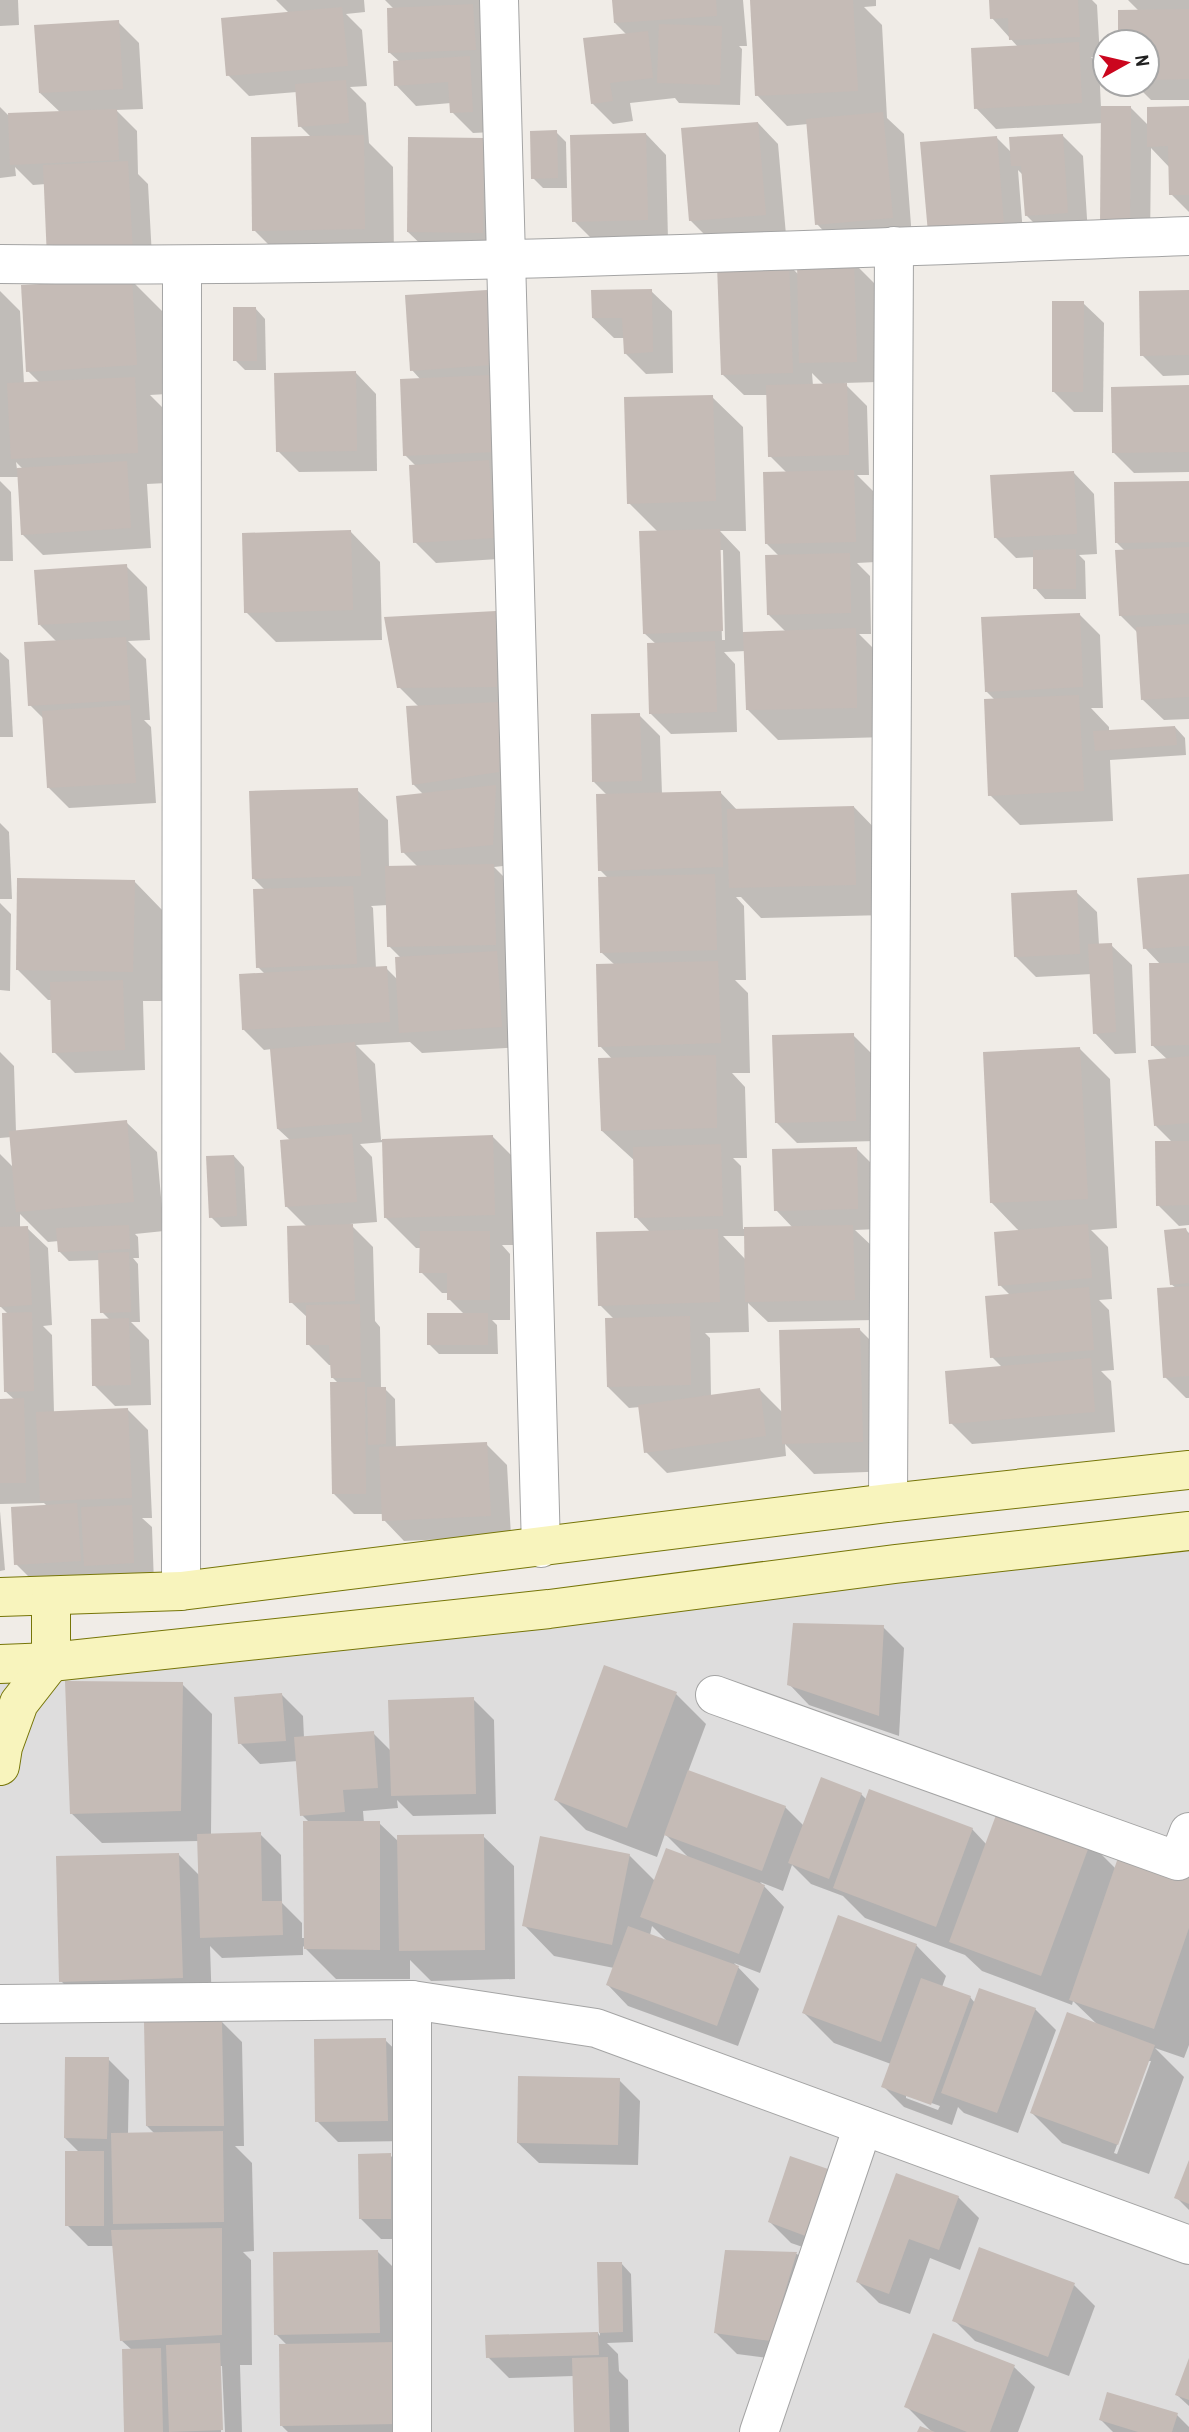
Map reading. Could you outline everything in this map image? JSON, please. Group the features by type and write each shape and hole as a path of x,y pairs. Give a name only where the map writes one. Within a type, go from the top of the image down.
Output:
{"street":[{"path":"499,0 541,1548"},
{"path":"0,264 182,266 506,260 1189,236"},
{"path":"888,1503 894,246"},
{"path":"181,1591 182,266"},
{"path":"0,1597 181,1591 888,1503 1189,1470"},
{"path":"0,1664 51,1662 549,1609 895,1564 1189,1531"},
{"path":"0,1766 3,1747 19,1703 51,1662 51,1596"},
{"path":"715,1695 1178,1861 1189,1832"},
{"path":"0,2004 412,2000 596,2028 1189,2245"},
{"path":"412,2000 412,2432"},
{"path":"759,2432 863,2126"}],"shaded area":[{"path":"1189,1551 1189,2432 0,2432 0,1681"}],"building":[{"path":"612,0 716,0 717,16 614,23"},
{"path":"750,0 853,0 858,91 755,96"},
{"path":"989,0 1078,0 1080,37 1009,40 1008,18 990,19"},
{"path":"473,4 476,50 388,53 387,8"},
{"path":"342,7 348,66 226,76 221,18"},
{"path":"1189,9 1189,79 1161,80 1161,28 1118,28 1118,10"},
{"path":"119,20 123,89 39,93 34,25"},
{"path":"659,24 722,26 720,85 657,83"},
{"path":"648,31 653,78 610,83 613,101 591,104 583,38"},
{"path":"1079,42 1082,103 974,109 971,48"},
{"path":"470,56 473,112 450,113 448,82 394,86 393,61"},
{"path":"346,80 349,123 298,127 295,84"},
{"path":"1101,106 1131,106 1130,226 1100,226"},
{"path":"1189,106 1189,195 1169,195 1168,146 1147,147 1147,107"},
{"path":"117,109 119,160 10,165 8,113"},
{"path":"883,112 893,218 815,225 806,119"},
{"path":"758,122 766,215 689,221 681,128"},
{"path":"557,130 558,178 531,179 530,131"},
{"path":"646,133 648,220 572,222 570,135"},
{"path":"1063,134 1068,213 1025,216 1021,166 1011,166 1009,137"},
{"path":"364,135 365,229 252,231 251,137"},
{"path":"997,136 1004,226 928,233 920,142"},
{"path":"408,137 484,138 483,233 407,232"},
{"path":"128,161 133,255 47,259 43,165"},
{"path":"854,260 857,362 799,363 797,262"},
{"path":"789,262 793,373 721,375 717,265"},
{"path":"132,279 137,365 26,372 21,285"},
{"path":"652,289 653,352 624,354 622,318 592,318 591,290"},
{"path":"487,290 492,365 410,371 405,295"},
{"path":"1189,290 1189,355 1140,356 1139,291"},
{"path":"1052,301 1084,301 1083,392 1052,392"},
{"path":"233,307 256,307 257,361 233,361"},
{"path":"356,371 357,451 276,452 274,373"},
{"path":"491,375 495,452 403,456 400,379"},
{"path":"135,377 138,453 11,459 7,383"},
{"path":"847,383 849,455 768,457 766,385"},
{"path":"1189,385 1189,452 1112,453 1111,387"},
{"path":"713,395 716,501 627,504 624,397"},
{"path":"489,460 495,538 413,543 409,465"},
{"path":"127,461 131,528 21,535 17,468"},
{"path":"854,470 856,542 765,544 763,472"},
{"path":"1074,471 1077,534 994,538 990,475"},
{"path":"1189,481 1189,542 1115,543 1114,482"},
{"path":"720,529 723,631 643,634 639,531"},
{"path":"351,530 353,610 244,613 242,533"},
{"path":"1189,547 1189,613 1119,616 1115,550"},
{"path":"1076,549 1076,589 1033,589 1033,550"},
{"path":"850,553 851,613 767,615 765,555"},
{"path":"127,564 130,620 38,625 34,570"},
{"path":"496,611 497,687 397,688 384,617"},
{"path":"1080,613 1083,687 985,692 981,617"},
{"path":"1189,624 1189,697 1141,700 1136,627"},
{"path":"856,628 857,708 746,710 743,632"},
{"path":"126,637 130,700 28,706 24,642"},
{"path":"715,641 717,712 649,714 647,643"},
{"path":"1079,695 1084,791 988,796 984,699"},
{"path":"501,702 499,772 412,785 406,706"},
{"path":"130,705 136,783 47,788 42,711"},
{"path":"640,713 642,781 592,782 591,714"},
{"path":"1175,726 1177,745 1095,751 1093,731"},
{"path":"496,785 493,845 401,853 396,796"},
{"path":"358,788 361,876 252,879 249,791"},
{"path":"721,791 723,867 598,871 596,794"},
{"path":"854,806 856,885 729,888 727,809"},
{"path":"494,864 496,945 387,947 385,866"},
{"path":"715,874 717,950 600,953 598,877"},
{"path":"1189,874 1189,946 1143,949 1137,878"},
{"path":"17,878 135,880 133,972 16,970"},
{"path":"353,886 357,964 256,968 253,889"},
{"path":"1077,890 1080,954 1014,957 1011,893"},
{"path":"1112,943 1116,1032 1093,1034 1088,944"},
{"path":"497,951 502,1027 399,1033 395,957"},
{"path":"718,961 721,1043 598,1047 596,964"},
{"path":"1149,963 1189,963 1189,1045 1151,1046"},
{"path":"387,966 390,1022 242,1030 239,974"},
{"path":"123,980 125,1050 52,1053 50,982"},
{"path":"854,1033 856,1121 775,1123 772,1035"},
{"path":"355,1042 362,1122 277,1129 270,1049"},
{"path":"1080,1047 1088,1199 990,1203 983,1052"},
{"path":"716,1055 717,1128 601,1131 598,1058"},
{"path":"1189,1056 1189,1123 1154,1126 1148,1060"},
{"path":"127,1120 134,1202 16,1212 9,1131"},
{"path":"352,1134 357,1202 285,1207 280,1140"},
{"path":"493,1135 495,1215 384,1218 382,1139"},
{"path":"1155,1141 1189,1141 1189,1205 1156,1206"},
{"path":"721,1144 723,1216 634,1218 633,1147"},
{"path":"857,1147 858,1209 774,1211 772,1149"},
{"path":"234,1155 237,1216 209,1218 206,1156"},
{"path":"353,1224 355,1301 289,1303 287,1226"},
{"path":"1088,1224 1092,1278 998,1286 994,1232"},
{"path":"129,1225 130,1249 58,1252 56,1228"},
{"path":"853,1225 855,1300 745,1302 744,1227"},
{"path":"28,1226 32,1305 0,1307 0,1227"},
{"path":"1186,1228 1189,1238 1189,1283 1170,1285 1164,1230"},
{"path":"718,1229 720,1302 598,1306 596,1232"},
{"path":"420,1231 490,1231 490,1300 447,1300 447,1273 419,1273"},
{"path":"129,1252 131,1312 100,1313 98,1253"},
{"path":"1189,1286 1189,1376 1163,1378 1157,1288"},
{"path":"1089,1287 1094,1350 990,1358 985,1296"},
{"path":"360,1304 361,1378 331,1378 329,1345 306,1345 306,1305"},
{"path":"32,1312 34,1391 4,1392 2,1313"},
{"path":"427,1313 488,1313 488,1345 427,1345"},
{"path":"690,1316 691,1385 607,1387 605,1318"},
{"path":"129,1318 131,1385 92,1386 91,1319"},
{"path":"860,1328 863,1442 782,1444 779,1330"},
{"path":"1091,1358 1095,1412 949,1424 945,1371"},
{"path":"330,1382 365,1382 366,1494 332,1494"},
{"path":"367,1387 386,1387 386,1444 368,1445"},
{"path":"760,1388 766,1436 644,1453 638,1405"},
{"path":"24,1398 26,1483 0,1483 0,1399"},
{"path":"128,1408 132,1498 40,1501 36,1412"},
{"path":"487,1442 491,1516 382,1521 379,1447"},
{"path":"77,1503 81,1561 14,1565 11,1507"},
{"path":"132,1505 134,1563 84,1566 81,1507"},
{"path":"793,1623 884,1625 879,1716 787,1685"},
{"path":"604,1665 677,1692 627,1828 554,1800"},
{"path":"65,1681 183,1682 181,1811 70,1814"},
{"path":"282,1693 286,1741 238,1744 234,1697"},
{"path":"474,1697 476,1794 391,1796 388,1700"},
{"path":"374,1731 378,1788 343,1790 345,1812 300,1816 294,1737"},
{"path":"688,1770 786,1806 762,1871 664,1835"},
{"path":"821,1777 862,1793 829,1879 788,1863"},
{"path":"869,1789 973,1828 936,1927 833,1888"},
{"path":"999,1807 1091,1841 1041,1976 949,1942"},
{"path":"303,1821 380,1821 380,1950 304,1949"},
{"path":"261,1832 262,1901 282,1901 283,1935 200,1938 197,1834"},
{"path":"484,1834 485,1950 399,1951 397,1835"},
{"path":"540,1836 630,1854 612,1945 522,1926"},
{"path":"666,1848 765,1885 739,1954 640,1917"},
{"path":"1120,1852 1189,1876 1189,1928 1154,2029 1069,2000"},
{"path":"179,1853 183,1978 59,1982 56,1856"},
{"path":"838,1915 917,1944 881,2042 802,2013"},
{"path":"628,1926 739,1966 717,2026 606,1985"},
{"path":"921,1978 971,1996 931,2105 881,2087"},
{"path":"979,1988 1036,2008 997,2113 941,2093"},
{"path":"1067,2012 1155,2045 1118,2145 1030,2113"},
{"path":"222,2020 224,2126 146,2126 144,2021"},
{"path":"386,2038 388,2121 315,2122 314,2039"},
{"path":"65,2057 109,2057 107,2139 64,2138"},
{"path":"518,2076 620,2078 618,2145 517,2143"},
{"path":"223,2131 224,2222 113,2224 111,2133"},
{"path":"65,2151 104,2151 104,2226 65,2226"},
{"path":"391,2153 391,2219 359,2219 358,2154"},
{"path":"790,2156 831,2170 808,2237 768,2222"},
{"path":"1189,2160 1189,2204 1174,2198"},
{"path":"896,2173 959,2196 939,2250 909,2239 889,2294 856,2282"},
{"path":"222,2228 222,2335 120,2341 111,2230"},
{"path":"979,2247 1075,2283 1048,2357 952,2321"},
{"path":"378,2250 380,2333 274,2335 273,2252"},
{"path":"725,2250 797,2252 770,2341 714,2333"},
{"path":"597,2262 622,2262 623,2332 599,2333"},
{"path":"598,2332 599,2355 486,2358 485,2335"},
{"path":"933,2333 1015,2365 990,2432 967,2432 904,2407"},
{"path":"398,2342 399,2424 280,2426 279,2344"},
{"path":"220,2343 223,2430 169,2432 166,2345"},
{"path":"161,2348 163,2432 124,2432 122,2349"},
{"path":"608,2357 610,2432 574,2432 572,2358"},
{"path":"1189,2358 1189,2400 1175,2395"},
{"path":"1107,2392 1178,2413 1172,2432 1138,2432 1099,2420"},
{"path":"920,2426 935,2432 917,2432"}]}
